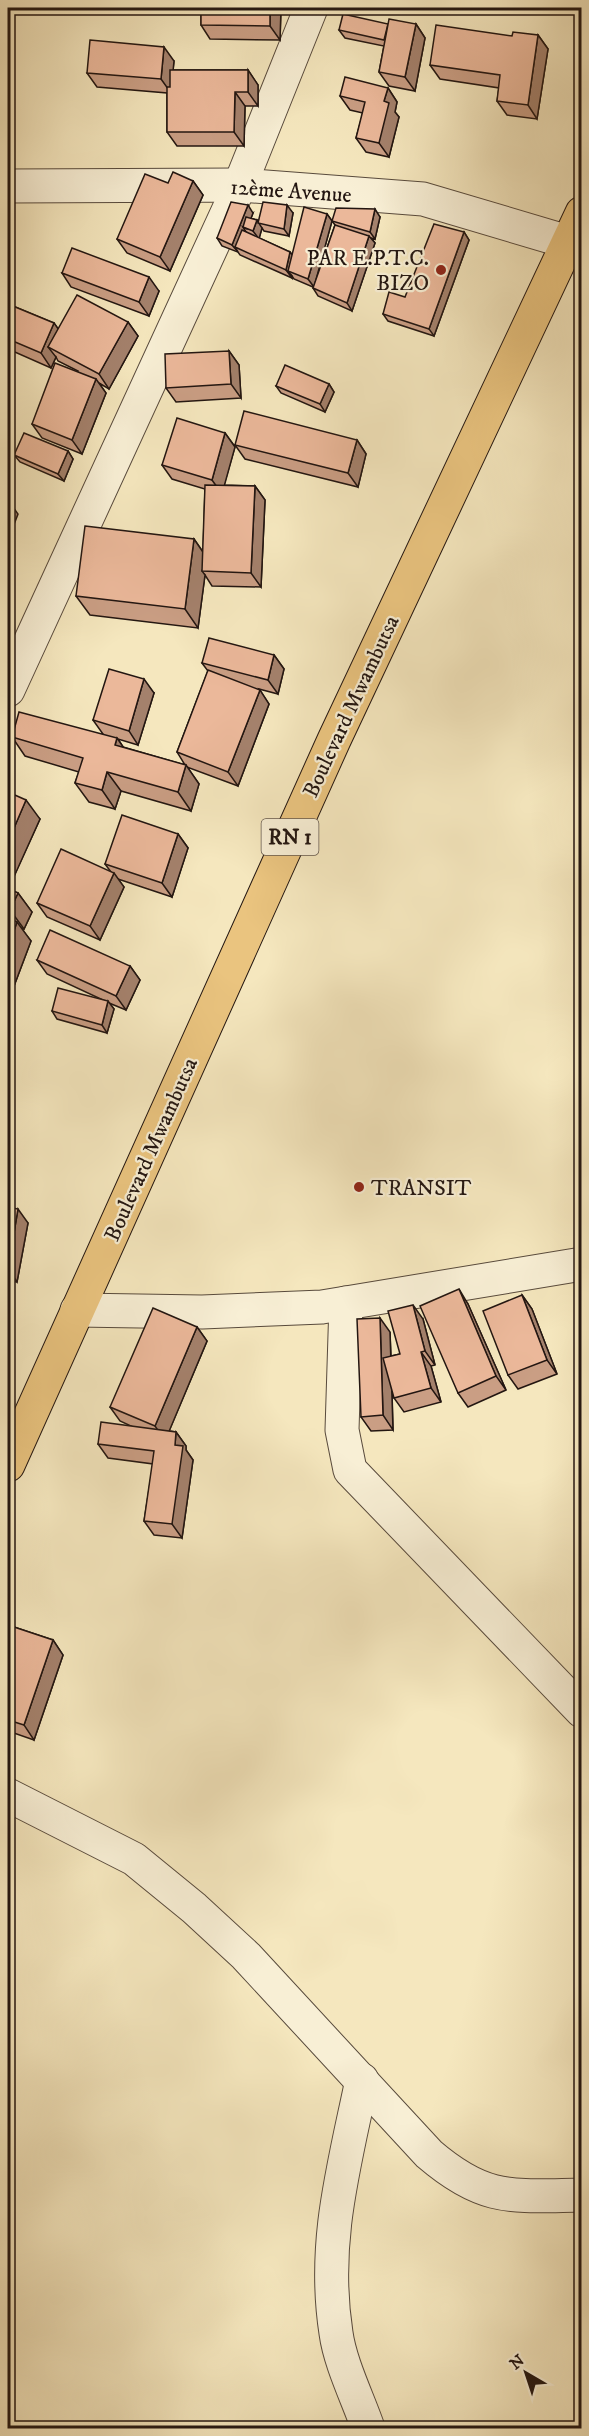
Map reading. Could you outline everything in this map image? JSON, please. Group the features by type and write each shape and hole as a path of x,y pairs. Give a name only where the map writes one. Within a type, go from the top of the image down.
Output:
{"highway":[{"name":"Boulevard Mwambutsa","path":"8,1465 334,740 582,213"}],"street":[{"path":"8,690 240,185 311,8"},
{"name":"12ème Avenue","path":"8,186 240,185 423,199 568,242"},
{"path":"77,1310 202,1312 322,1307 582,1264"},
{"path":"346,1304 342,1430 350,1470 582,1711"},
{"path":"8,1795 134,1859 194,1908 246,1956 429,2154 450,2172 487,2192 512,2196 582,2195"},
{"path":"362,2079 334,2212 331,2274 336,2335 368,2428"}],"building":[{"path":"201,8 270,8 270,26 201,25"},
{"path":"343,14 388,24 384,40 339,30"},
{"path":"389,19 416,24 405,77 379,72"},
{"path":"436,25 512,36 513,32 538,35 528,105 497,101 500,75 430,65"},
{"path":"90,40 164,47 161,79 87,73"},
{"path":"170,70 248,70 248,92 235,92 234,132 167,132 167,87 170,87"},
{"path":"345,77 388,88 384,101 389,103 379,143 356,138 365,102 340,96"},
{"path":"173,172 193,181 160,257 117,239 145,174 168,183"},
{"path":"231,202 248,205 232,245 217,238"},
{"path":"263,202 287,205 284,229 258,223"},
{"path":"304,207 327,214 308,279 288,271"},
{"path":"336,208 375,209 370,232 332,221"},
{"path":"246,217 257,220 253,231 243,227"},
{"name":"PAR E.P.T.C. BIZO","path":"434,224 464,232 429,329 383,314 389,292 405,297"},
{"name":"PAR E.P.T.C. BIZO","path":"335,225 369,236 347,303 313,288"},
{"path":"242,230 290,252 286,270 235,247"},
{"path":"72,248 149,277 139,302 62,273"},
{"path":"77,295 128,322 99,374 48,347"},
{"path":"8,304 54,323 41,353 8,339"},
{"path":"229,351 231,384 166,388 165,354"},
{"path":"55,363 96,379 72,440 32,424"},
{"path":"285,365 329,384 320,404 276,386"},
{"path":"244,411 357,440 348,473 235,445"},
{"path":"177,418 225,433 212,480 162,465"},
{"path":"24,433 68,451 58,474 14,455"},
{"path":"205,485 255,486 251,573 202,571"},
{"path":"85,526 194,539 185,609 76,596"},
{"path":"209,638 274,655 268,680 202,663"},
{"path":"109,669 144,679 129,731 93,720"},
{"path":"208,670 260,690 228,772 177,752"},
{"path":"19,712 117,738 115,745 186,765 178,792 107,772 102,790 75,783 83,758 12,737"},
{"path":"8,792 26,800 8,842"},
{"path":"122,815 178,834 162,883 105,864"},
{"path":"61,849 114,873 90,926 37,903"},
{"path":"8,888 18,893 10,910 8,908"},
{"path":"8,918 17,922 8,948"},
{"path":"50,930 130,966 116,996 37,960"},
{"path":"58,988 108,1001 102,1025 52,1011"},
{"path":"8,1207 18,1209 8,1268"},
{"path":"459,1289 496,1376 458,1393 420,1306"},
{"path":"522,1295 547,1360 508,1375 483,1311"},
{"path":"413,1305 425,1351 421,1352 431,1388 394,1398 383,1358 400,1354 388,1311"},
{"path":"153,1308 197,1327 155,1426 110,1407"},
{"path":"380,1318 383,1415 361,1417 357,1319"},
{"path":"101,1422 176,1432 175,1445 183,1446 172,1524 144,1521 154,1451 98,1444"},
{"path":"8,1625 53,1640 24,1725 8,1720"}],"place":[{"name":"PAR E.P.T.C. BIZO","path":"441,270"},
{"name":"TRANSIT","path":"359,1187"}]}
